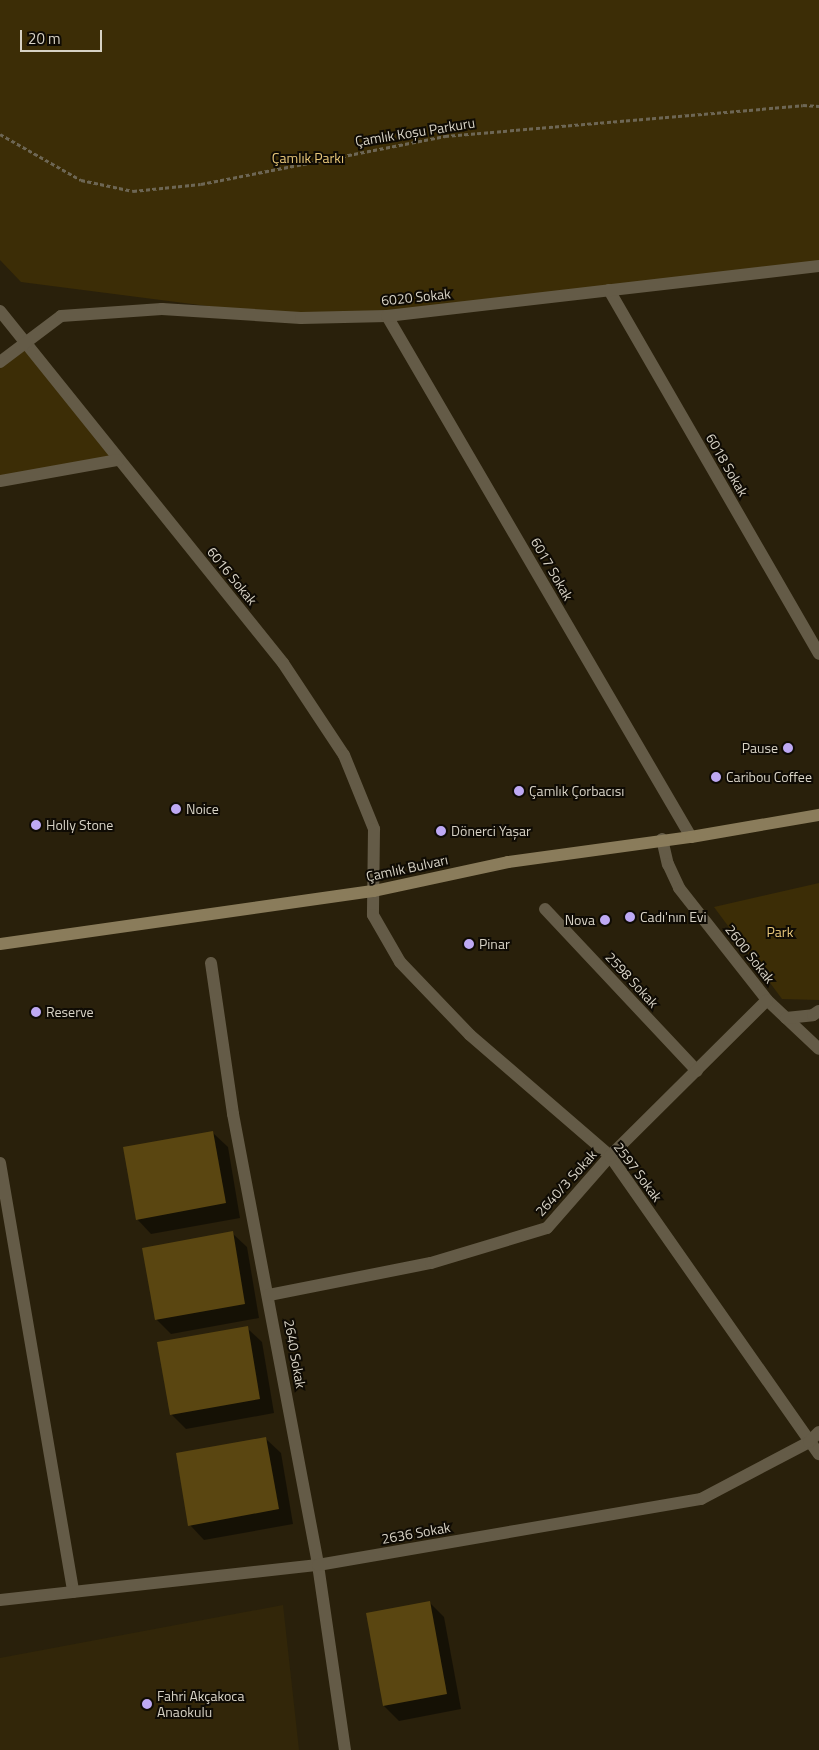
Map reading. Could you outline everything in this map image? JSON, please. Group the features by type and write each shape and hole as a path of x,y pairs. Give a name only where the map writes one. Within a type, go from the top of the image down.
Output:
{"street":[{"name":"6020 Sokak","path":"0,362 62,316 162,309 301,318 387,316 819,266"},
{"name":"6018 Sokak","path":"609,290 819,654"},
{"name":"6016 Sokak","path":"0,312 283,663 344,756 374,829 374,891"},
{"name":"6017 Sokak","path":"387,316 691,837"},
{"path":"0,481 118,460"},
{"name":"Çamlık Bulvarı","path":"0,944 374,891 508,862 662,839 691,837 819,815"},
{"name":"2600 Sokak","path":"662,839 668,864 678,888 767,1000 819,1049"},
{"name":"2597 Sokak","path":"374,891 372,915 400,962 470,1035 610,1156 819,1454"},
{"name":"2598 Sokak","path":"545,908 697,1071"},
{"name":"2640 Sokak","path":"211,963 233,1114 269,1295 318,1565 345,1750"},
{"name":"2640/3 Sokak","path":"269,1295 431,1263 547,1228 610,1156 767,1000"},
{"path":"786,1018 813,1015 819,1011"},
{"path":"0,1163 73,1592"},
{"name":"2636 Sokak","path":"0,1600 318,1565 702,1499 809,1442 819,1432"}],"path":[{"name":"Çamlık Koşu Parkuru","path":"0,134 81,180 133,191 201,184 445,136 803,105 819,106"}],"shaded area":[{"name":"Fahri Akçakoca Anaokulu","path":"283,1605 299,1750 0,1750 0,1658"}],"green space":[{"name":"Çamlık Parkı","path":"0,0 819,0 819,266 609,290 301,318 21,282 0,260"},
{"path":"25,345 118,460 0,481 0,362"},
{"name":"Park","path":"819,883 819,1000 782,999 714,907"}],"building":[{"path":"213,1131 226,1203 136,1220 123,1147"},
{"path":"233,1231 245,1304 155,1320 142,1248"},
{"path":"248,1326 260,1399 170,1415 157,1342"},
{"path":"266,1437 279,1509 188,1526 176,1453"},
{"path":"430,1601 447,1694 383,1706 366,1613"}],"place":[{"name":"Pause","path":"788,748"},
{"name":"Caribou Coffee","path":"716,777"},
{"name":"Çamlık Çorbacısı","path":"519,791"},
{"name":"Noice","path":"176,809"},
{"name":"Holly Stone","path":"36,825"},
{"name":"Dönerci Yaşar","path":"441,831"},
{"name":"Cadı'nın Evi","path":"630,917"},
{"name":"Nova","path":"605,920"},
{"name":"Pinar","path":"469,944"},
{"name":"Reserve","path":"36,1012"},
{"name":"Fahri Akçakoca Anaokulu","path":"147,1704"}]}
